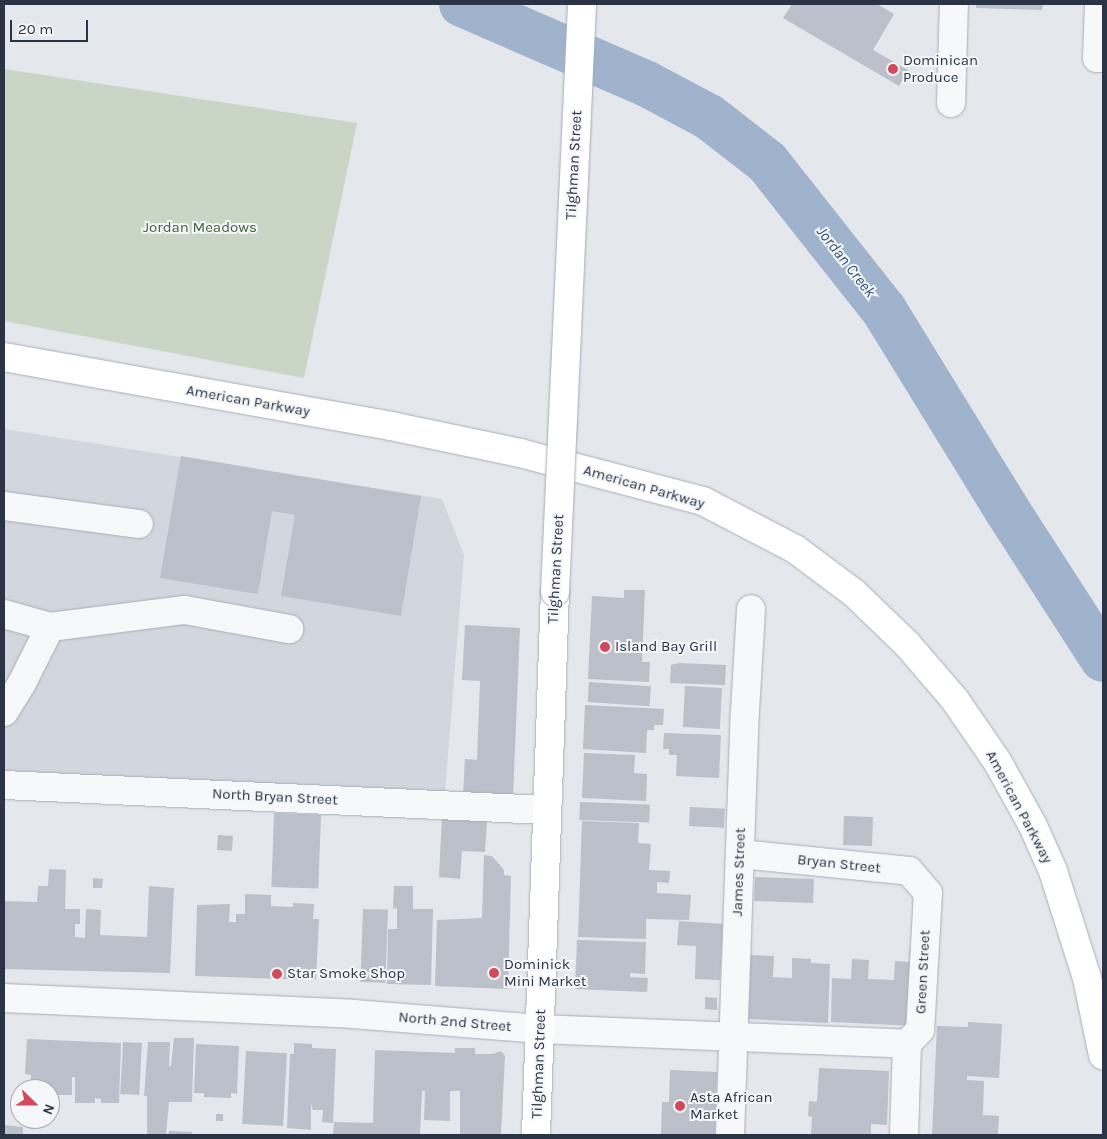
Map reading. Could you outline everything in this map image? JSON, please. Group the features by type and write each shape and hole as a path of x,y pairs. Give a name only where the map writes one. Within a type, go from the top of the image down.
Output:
{"main road":[{"name":"Tilghman Street","path":"536,1135 546,810 582,4"},
{"name":"American Parkway","path":"4,357 391,426 520,453 703,502 795,549 854,593 907,644 955,700 997,761 1033,826 1053,871 1087,978 1103,1055"}],"street":[{"path":"951,103 954,4"},
{"path":"1099,4 1097,58 1103,58"},
{"path":"4,506 139,524"},
{"name":"James Street","path":"730,1135 750,609"},
{"path":"4,614 50,627 185,610 289,630"},
{"path":"4,712 22,683 50,627"},
{"name":"North Bryan Street","path":"4,785 546,810"},
{"name":"Bryan Street","path":"740,854 909,871 928,893"},
{"name":"Green Street","path":"906,1044 920,1030 928,893"},
{"name":"North 2nd Street","path":"4,998 353,1014 540,1029 906,1044"},
{"path":"904,1135 906,1044"}],"shaded area":[{"path":"4,429 442,499 464,555 445,792 4,776"}],"green space":[{"name":"Jordan Meadows","path":"4,69 357,123 304,378 4,321"}],"building":[{"path":"792,4 877,4 894,14 873,50 908,70 899,86 783,18"},
{"path":"976,4 1043,4 1042,10 976,8"},
{"path":"181,456 421,496 401,616 281,596 295,515 272,511 258,594 160,578"},
{"path":"624,590 645,590 642,662 650,662 649,682 588,679 592,596 624,598"},
{"path":"465,625 520,628 513,798 463,795 465,759 477,760 480,681 462,680"},
{"path":"679,663 726,665 725,685 670,683 671,665"},
{"path":"589,682 651,686 649,706 588,702"},
{"path":"685,686 722,688 720,729 683,727"},
{"path":"585,705 664,709 663,725 654,725 654,730 647,730 646,753 583,749"},
{"path":"664,733 721,735 719,778 676,776 677,755 669,755 669,749 663,749"},
{"path":"584,753 635,755 634,773 647,774 646,801 582,798"},
{"path":"580,802 650,804 649,822 579,820"},
{"path":"690,807 725,809 724,828 689,826"},
{"path":"274,813 321,815 318,889 271,887"},
{"path":"442,816 463,817 463,820 487,821 485,852 462,851 460,879 439,877"},
{"path":"844,816 873,817 872,846 843,845"},
{"path":"582,821 639,823 638,843 651,844 649,870 670,871 669,883 657,882 657,893 691,895 689,920 646,919 646,939 578,937"},
{"path":"218,835 233,836 232,851 217,850"},
{"path":"484,855 492,856 504,870 504,875 511,876 508,989 435,986 437,920 482,918"},
{"path":"49,869 66,870 65,909 80,909 80,924 75,924 75,937 85,938 86,909 101,910 100,935 147,937 149,886 174,888 170,973 4,969 4,901 37,902 38,886 48,886"},
{"path":"755,877 814,879 813,903 754,901"},
{"path":"93,878 103,879 102,888 93,888"},
{"path":"394,886 413,886 413,909 433,909 431,985 387,984 388,929 397,929 397,908 393,909"},
{"path":"245,894 271,895 271,906 293,907 293,903 314,904 313,919 319,919 316,980 195,976 197,905 230,904 229,922 236,922 236,914 245,914"},
{"path":"363,909 388,910 385,983 360,982"},
{"path":"679,921 723,924 720,980 695,979 696,946 677,945"},
{"path":"577,940 646,942 645,974 630,973 630,977 648,978 647,992 575,989"},
{"path":"910,948 919,949 916,1026 831,1022 832,978 851,979 852,959 869,960 868,979 894,980 895,961 909,962"},
{"path":"749,955 774,956 773,977 792,978 792,958 811,959 811,963 830,964 828,1023 747,1019"},
{"path":"705,997 717,998 717,1010 705,1009"},
{"path":"968,1022 1002,1024 999,1078 967,1076 967,1080 984,1081 983,1115 999,1116 998,1135 932,1135 937,1026 968,1027"},
{"path":"174,1038 194,1038 192,1102 169,1102 166,1135 147,1135 147,1096 144,1096 148,1042 170,1042 169,1066 171,1066"},
{"path":"27,1039 121,1043 119,1103 101,1103 101,1099 95,1098 95,1103 75,1103 75,1077 72,1077 72,1095 60,1095 60,1079 31,1079 31,1075 25,1074"},
{"path":"123,1042 142,1043 139,1095 120,1094"},
{"path":"294,1043 312,1044 312,1048 336,1049 333,1123 322,1122 323,1110 313,1110 311,1104 311,1130 287,1128 290,1054 294,1054"},
{"path":"196,1044 239,1046 237,1094 231,1093 231,1098 204,1097 204,1093 194,1093"},
{"path":"455,1048 475,1048 475,1054 492,1054 501,1051 505,1056 501,1135 460,1134 460,1091 450,1091 450,1121 424,1120 425,1091 422,1091 420,1135 333,1135 334,1122 373,1123 375,1050 455,1053"},
{"path":"246,1051 287,1053 283,1126 242,1124"},
{"path":"819,1068 889,1071 887,1125 871,1124 871,1135 811,1135 812,1117 808,1116 809,1101 817,1102"},
{"path":"670,1070 717,1072 715,1135 661,1135 662,1102 669,1102"},
{"path":"216,1114 223,1114 223,1121 216,1121"},
{"path":"4,1125 10,1126 10,1129 23,1129 23,1135 4,1135"},
{"path":"169,1131 192,1132 192,1135 168,1135"}],"waterway":[{"name":"Jordan Creek","path":"462,4 647,84 709,117 767,162 884,310 1007,510 1103,659"}],"place":[{"name":"Dominican Produce","path":"893,69"},
{"name":"Island Bay Grill","path":"605,647"},
{"name":"Dominick Mini Market","path":"494,973"},
{"name":"Star Smoke Shop","path":"277,974"},
{"name":"Asta African Market","path":"680,1106"}]}
